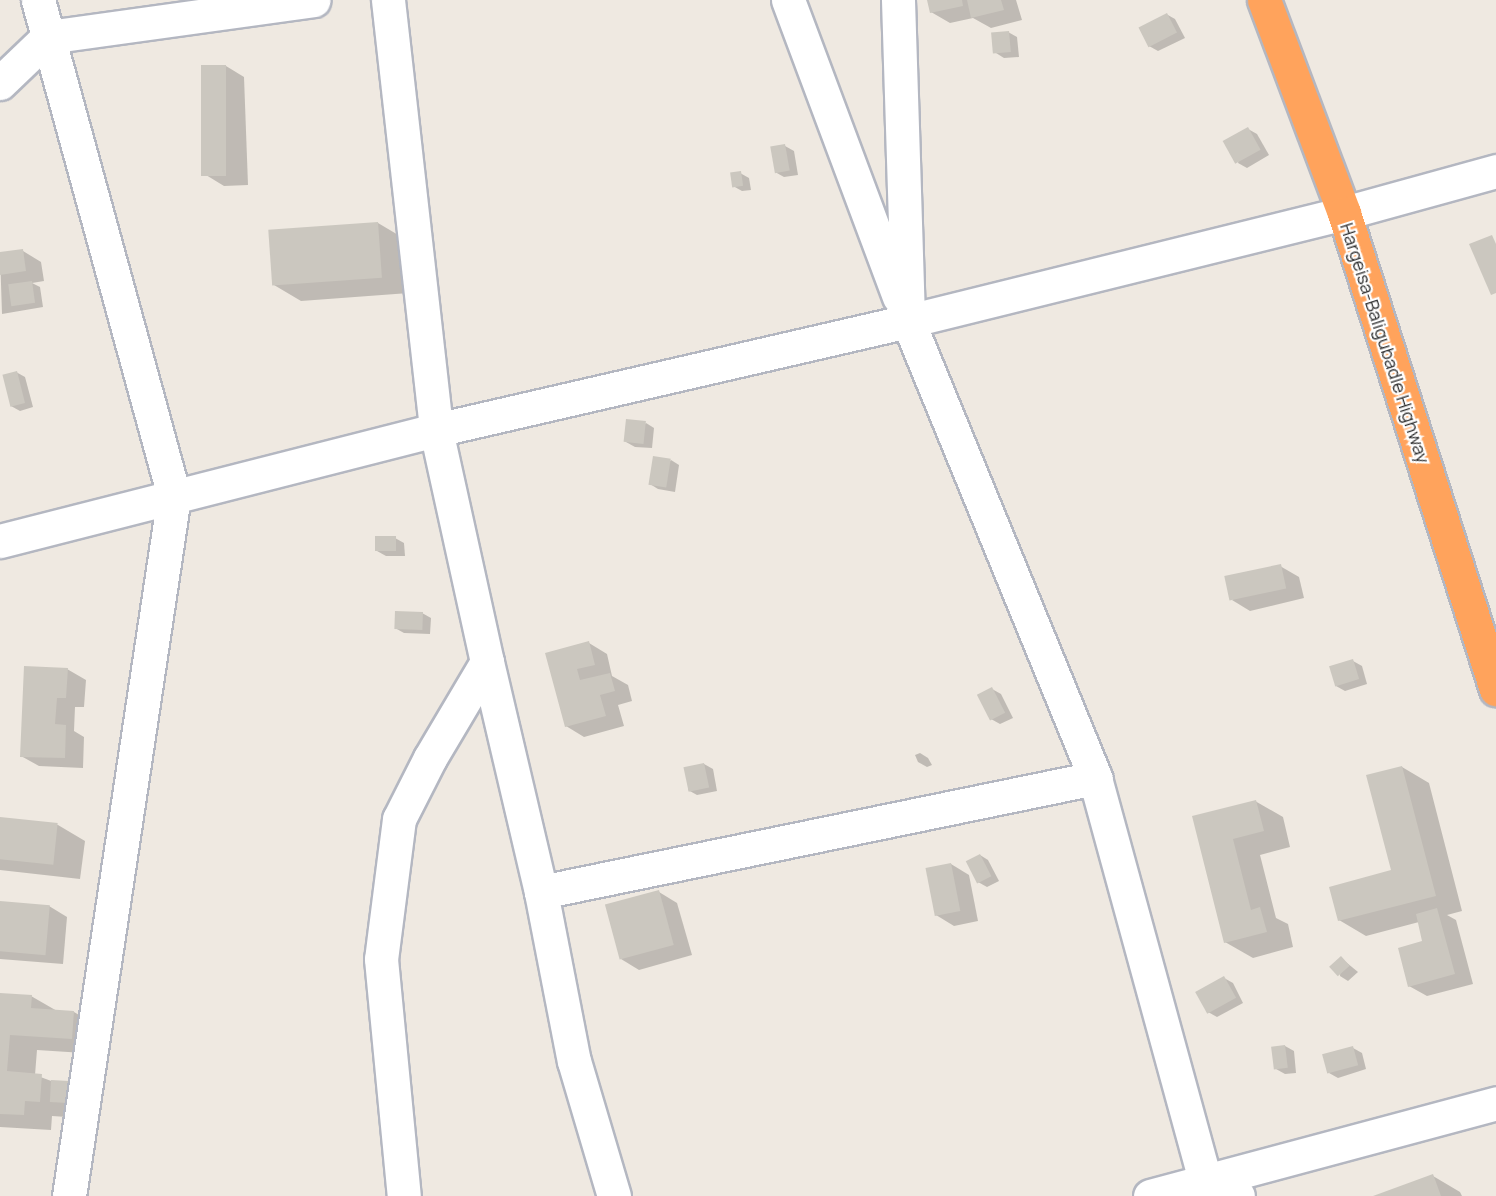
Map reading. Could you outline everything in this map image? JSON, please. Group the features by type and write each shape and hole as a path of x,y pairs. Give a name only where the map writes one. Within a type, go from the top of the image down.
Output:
{"highway":[{"name":"Hargeisa-Baligubadle Highway","path":"1264,0 1344,213 1496,689"}],"street":[{"path":"38,0 174,496 69,1196"},
{"path":"0,83 48,37 313,0"},
{"path":"387,0 436,430 541,892 574,1062 614,1196"},
{"path":"788,0 908,321 1095,778 1205,1181"},
{"path":"898,0 908,321"},
{"path":"0,541 436,430 908,321 1344,213 1496,171"},
{"path":"404,1196 381,959 399,819 430,758 487,662"},
{"path":"541,892 1095,778"},
{"path":"1150,1196 1496,1103"},
{"path":"1205,1181 1238,1196"}],"building":[{"path":"927,0 962,0 963,6 930,13"},
{"path":"967,0 1001,0 1004,10 971,18"},
{"path":"1167,13 1177,33 1148,47 1138,28"},
{"path":"1009,31 1011,52 993,53 991,33"},
{"path":"201,65 226,65 226,176 201,176"},
{"path":"1248,127 1261,150 1235,164 1223,141"},
{"path":"785,144 790,171 775,173 770,147"},
{"path":"741,171 743,186 732,187 730,173"},
{"path":"378,222 382,278 272,286 268,230"},
{"path":"1492,235 1496,244 1496,293 1491,295 1469,244"},
{"path":"23,249 26,271 0,275 0,252"},
{"path":"32,281 35,303 11,306 8,284"},
{"path":"17,371 25,403 10,407 2,375"},
{"path":"626,419 646,421 643,444 624,442"},
{"path":"653,456 671,459 666,487 648,485"},
{"path":"375,536 396,536 396,551 375,551"},
{"path":"1281,564 1286,588 1229,601 1224,576"},
{"path":"395,611 423,612 422,630 394,629"},
{"path":"589,641 595,665 577,669 580,680 610,673 615,691 600,695 606,716 565,727 545,653"},
{"path":"1353,659 1359,679 1335,686 1329,666"},
{"path":"24,666 68,668 66,698 57,698 55,724 66,725 65,758 20,757"},
{"path":"992,687 1005,713 990,721 977,695"},
{"path":"704,763 709,787 689,792 683,767"},
{"path":"1402,766 1436,896 1338,921 1329,887 1391,870 1366,775"},
{"path":"1256,800 1264,831 1233,839 1251,910 1260,907 1267,932 1224,943 1192,816"},
{"path":"0,817 58,823 53,865 0,859"},
{"path":"980,854 991,876 977,884 966,861"},
{"path":"951,863 960,911 935,916 925,868"},
{"path":"659,890 674,945 620,960 605,904"},
{"path":"0,901 50,905 45,955 0,951"},
{"path":"1437,908 1455,974 1408,987 1398,948 1422,941 1416,914"},
{"path":"1341,956 1350,966 1338,976 1329,967"},
{"path":"1224,976 1236,998 1207,1014 1195,992"},
{"path":"0,993 32,995 31,1008 74,1011 72,1039 10,1035 7,1071 42,1074 40,1102 25,1101 24,1115 0,1114"},
{"path":"1285,1045 1288,1068 1274,1070 1271,1047"},
{"path":"1353,1046 1358,1065 1327,1074 1322,1054"},
{"path":"51,1080 69,1081 68,1103 50,1102"},
{"path":"1433,1174 1441,1196 1373,1196"}]}
